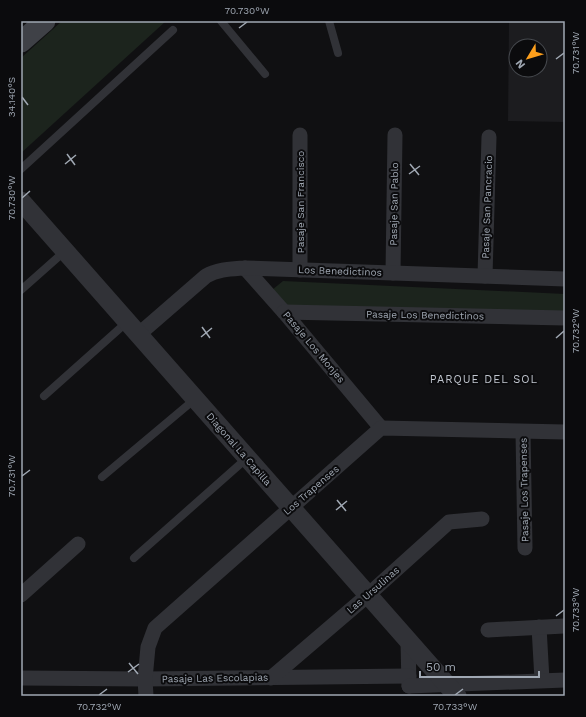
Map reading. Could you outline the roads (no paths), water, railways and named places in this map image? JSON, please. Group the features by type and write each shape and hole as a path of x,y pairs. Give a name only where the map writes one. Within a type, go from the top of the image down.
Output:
{"main road":[{"path":"21,42 45,21"}],"street":[{"name":"Pasaje San Francisco","path":"300,135 300,270"},
{"name":"Pasaje San Pablo","path":"393,273 395,135"},
{"name":"Pasaje San Pancracio","path":"485,276 489,137"},
{"name":"Diagonal La Capilla","path":"21,201 451,690"},
{"name":"Los Benedictinos","path":"133,328 206,276 220,270 245,268 565,279"},
{"name":"Pasaje Los Monjes","path":"245,268 284,312 381,428"},
{"name":"Pasaje Los Benedictinos","path":"284,312 565,318"},
{"path":"381,428 565,432"},
{"name":"Los Trapenses","path":"146,696 145,679 148,647 155,628 381,428"},
{"name":"Pasaje Los Trapenses","path":"523,432 525,548"},
{"name":"Las Ursulinas","path":"271,678 368,595 449,522 482,519"},
{"path":"21,595 78,544"},
{"path":"488,630 564,626"},
{"path":"539,627 542,680"},
{"path":"408,641 409,686"},
{"name":"Pasaje Las Escolapias","path":"21,678 271,678 451,690 542,680 565,680"}],"lane":[{"path":"221,21 265,74"},
{"path":"329,21 338,54"},
{"path":"21,169 173,30"},
{"path":"21,290 65,251"},
{"path":"44,396 133,328"},
{"path":"102,477 194,399"},
{"path":"134,558 247,458"}],"district":[{"name":"PARQUE DEL SOL","path":"484,379"}]}
